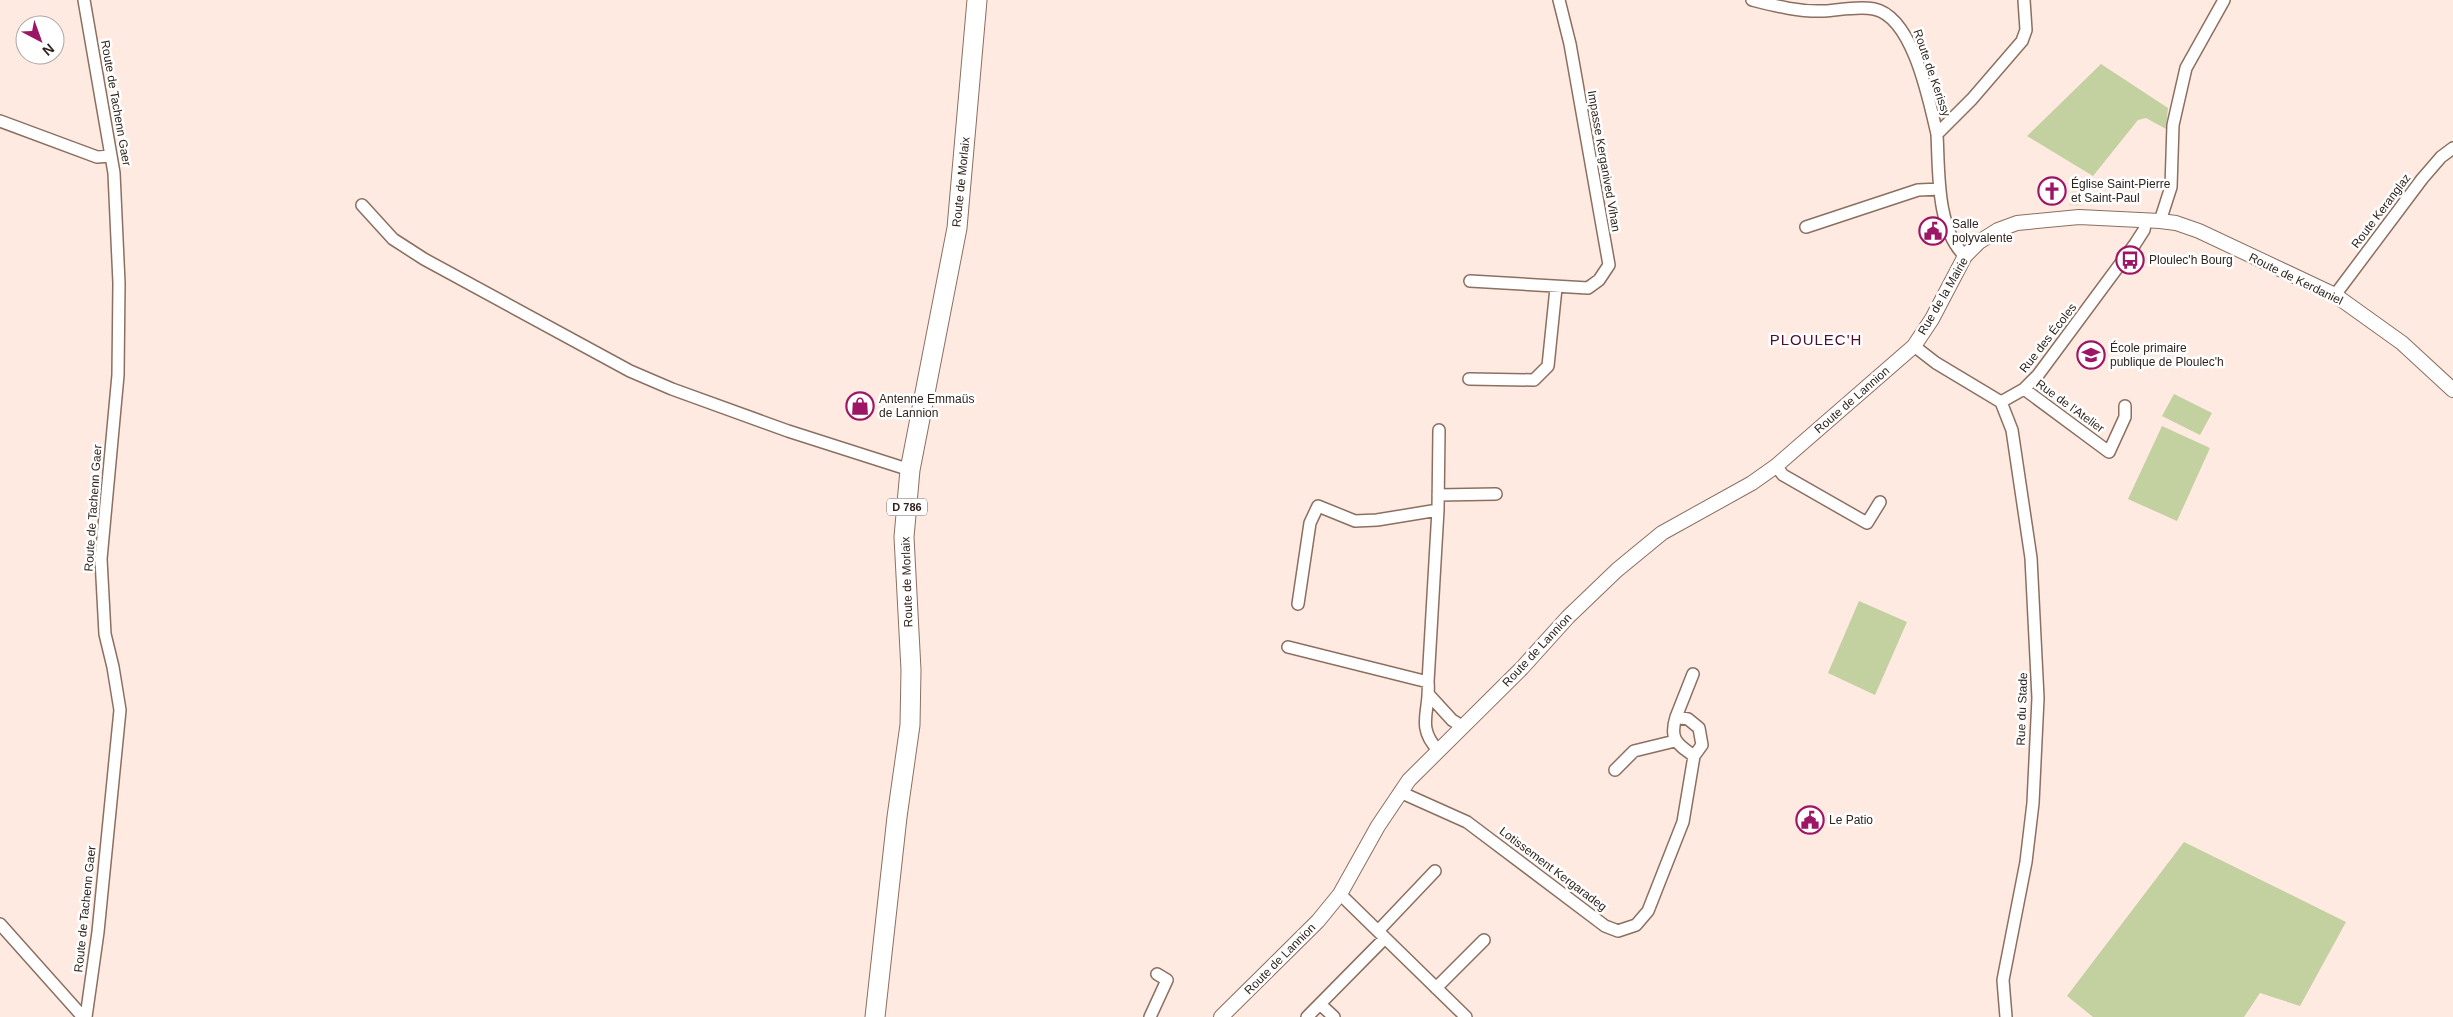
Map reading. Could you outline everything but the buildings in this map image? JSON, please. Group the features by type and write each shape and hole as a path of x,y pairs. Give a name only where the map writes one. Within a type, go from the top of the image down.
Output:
{"main road":[{"name":"Route de Morlaix","path":"875,1017 897,817 910,725 911,670 904,537 910,470 957,228 977,0"}],"street":[{"name":"Route de Tachenn Gaer","path":"84,0 111,156 118,241 118,375 101,568 105,634 120,710 98,932 84,1017"},
{"name":"Impasse Kerganived Vihan","path":"1556,288 1588,288 1598,280 1609,265 1570,44 1559,0"},
{"name":"Route de Kerissy","path":"1756,0 1797,10 1874,9 1888,14 1901,27 1930,105 1937,134 1940,189 1948,229 1965,256"},
{"path":"1937,134 1972,99 2022,42 2026,30 2024,0"},
{"path":"2160,221 2171,187 2174,125 2181,84 2186,68 2224,0"},
{"path":"0,121 91,155 111,156"},
{"name":"Route Keranglaz","path":"2335,295 2422,179 2441,157 2453,148"},
{"path":"1806,227 1918,190 1940,189"},
{"path":"362,205 393,239 424,259 630,371 710,404 910,470"},
{"name":"Rue de la Mairie","path":"1914,346 1932,319 1965,256 1980,242 1998,230 2017,223 2079,217 2146,220"},
{"name":"Route de Kerdaniel","path":"2146,220 2176,223 2199,231 2335,295 2402,343 2451,382"},
{"name":"Rue des Écoles","path":"2001,402 2024,389 2038,375 2110,279 2144,230 2146,220"},
{"path":"1469,379 1534,380 1548,366 1556,288 1470,281"},
{"path":"1914,346 1936,363 2001,402"},
{"name":"Route de Lannion","path":"1221,1017 1318,921 1340,894 1378,826 1400,792 1438,750 1522,668 1568,617 1662,533 1752,483 1776,466 1914,346"},
{"name":"Rue de l'Atelier","path":"2024,389 2109,452 2125,417 2125,406"},
{"name":"Rue du Stade","path":"2001,402 2012,430 2031,558 2038,698 2032,811 2026,862 2004,980 2006,1017"},
{"path":"1438,750 1429,741 1425,730 1430,696 1428,682 1438,510 1439,430"},
{"path":"1776,466 1783,475 1867,523 1880,502"},
{"path":"1438,494 1496,494"},
{"path":"1298,604 1310,523 1318,506 1355,521 1377,520 1438,510"},
{"path":"1288,647 1428,682"},
{"path":"1693,674 1680,703 1673,729 1675,741 1694,756"},
{"path":"1430,696 1452,720 1463,727"},
{"name":"Lotissement Kergaradeg","path":"1400,792 1467,822 1605,926 1618,931 1636,925 1648,911 1683,822 1694,756 1702,745 1699,728 1688,719 1676,717"},
{"path":"1615,770 1634,751 1675,741"},
{"path":"1307,1017 1435,871"},
{"path":"1340,894 1465,1016"},
{"path":"0,924 84,1017"},
{"path":"1436,988 1484,940"},
{"path":"1150,1017 1167,980 1157,974"},
{"path":"1320,1004 1334,1017"}],"shaded area":[{"path":"2073,185 2086,189 2082,206 2069,206"}],"green space":[{"path":"2101,64 2168,108 2166,129 2146,118 2138,120 2093,176 2027,136"},
{"path":"2174,394 2212,413 2200,435 2162,416"},
{"path":"2162,426 2210,448 2177,521 2128,499"},
{"path":"1859,601 1907,622 1875,695 1828,673"},
{"path":"2184,842 2346,922 2300,1006 2260,993 2244,1017 2093,1017 2067,996"}],"place":[{"name":"Église Saint-Pierre et Saint-Paul","path":"2052,191"},
{"name":"Salle polyvalente","path":"1933,231"},
{"name":"Ploulec'h Bourg","path":"2130,260"},
{"name":"École primaire publique de Ploulec'h","path":"2091,355"},
{"name":"Antenne Emmaüs de Lannion","path":"860,406"},
{"name":"Le Patio","path":"1810,820"}],"district":[{"name":"PLOULEC'H","path":"1816,340"}]}
